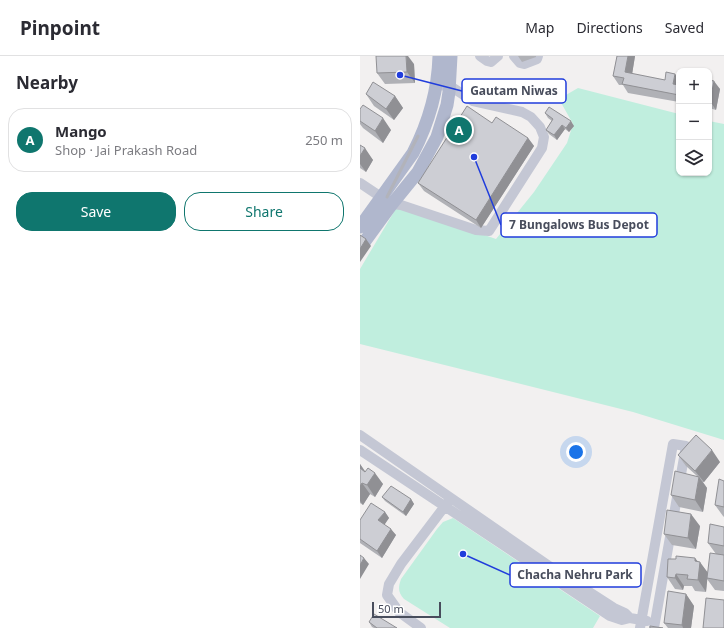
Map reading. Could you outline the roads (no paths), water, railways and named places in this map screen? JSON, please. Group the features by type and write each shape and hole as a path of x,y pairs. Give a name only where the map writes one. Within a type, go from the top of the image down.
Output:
{"main road":[{"path":"360,248 392,204 418,172 429,155 437,137 447,105 439,56"},
{"path":"360,227 413,153 420,140 432,108 443,85 451,56"}],"street":[{"path":"480,56 491,62 498,56"},
{"path":"514,56 520,63 524,64 536,59 538,56"},
{"path":"392,204 401,205 476,230 488,231 542,148 544,137 540,127 531,117 522,112 473,101 443,85"},
{"path":"360,184 381,197"},
{"path":"360,436 555,570 614,608 625,613 630,618 641,624 654,625 686,446 673,444 641,624"},
{"path":"360,450 610,616 622,620 630,618"},
{"path":"421,628 399,612 387,595 388,584 401,564 451,498"}],"railway":[{"path":"387,197 418,136"}],"place":[{"name":"Gautam Niwas","path":"400,75"},
{"name":"Mango","path":"459,130"},
{"name":"7 Bungalows Bus Depot","path":"474,157"},
{"name":"Chacha Nehru Park","path":"463,554"}]}
